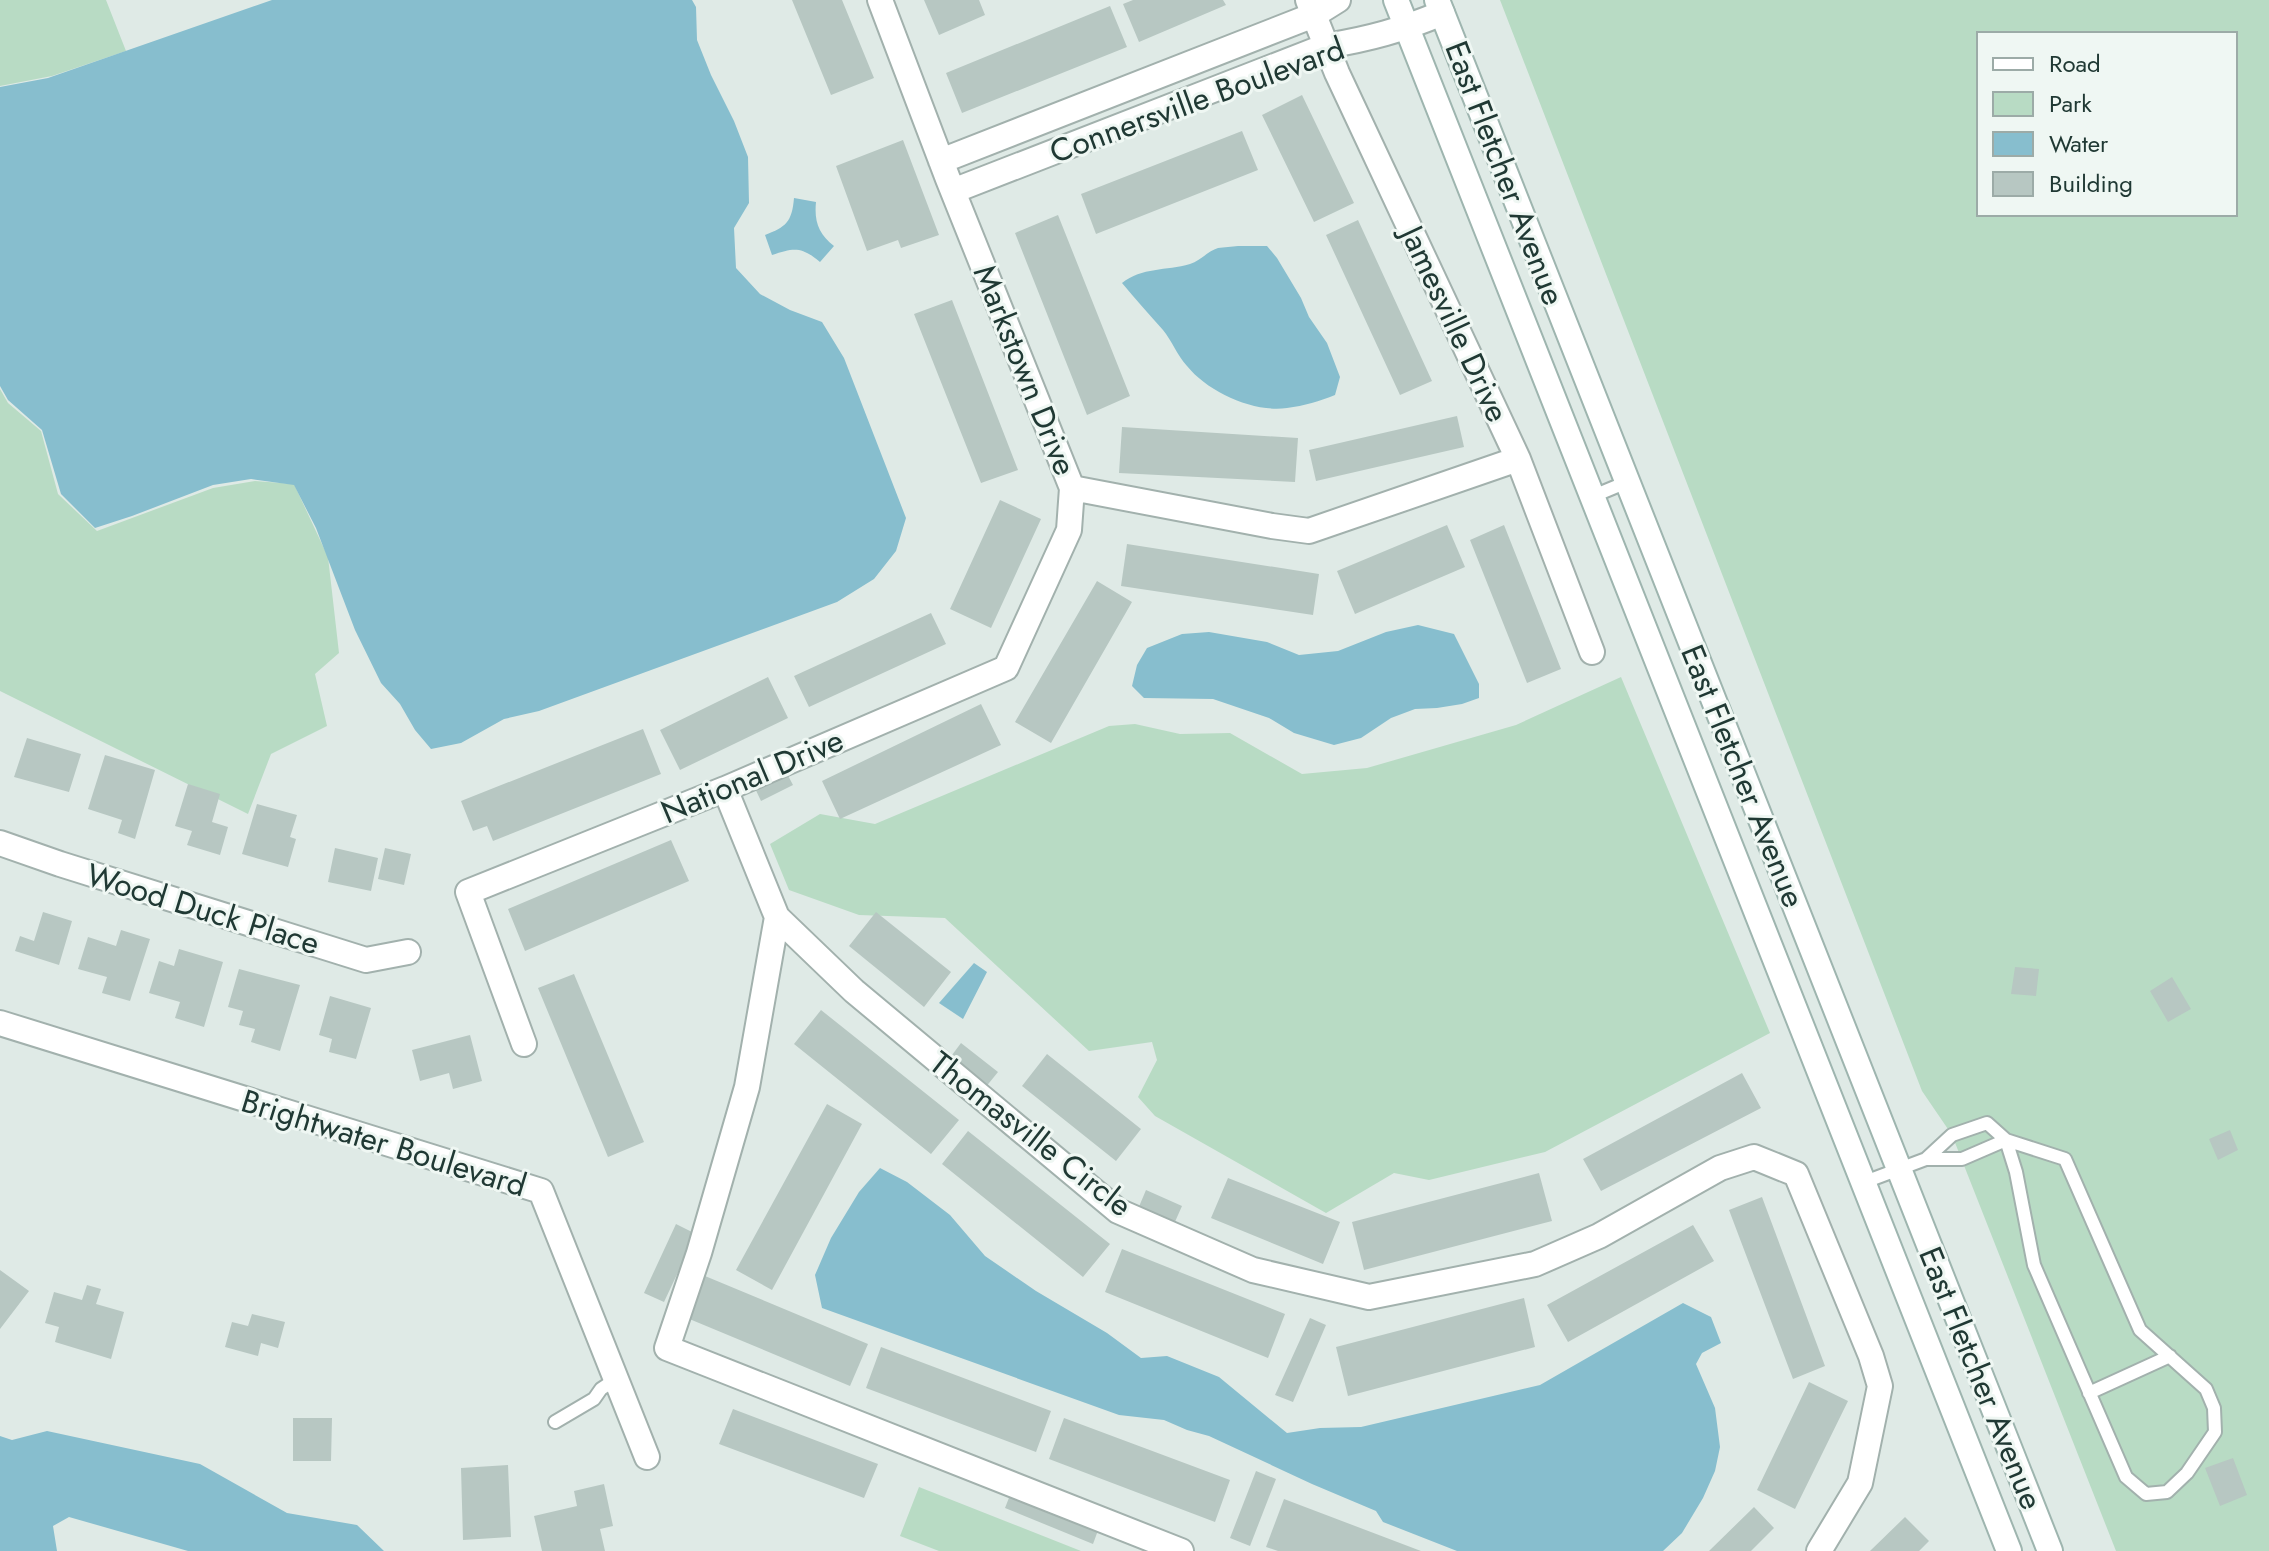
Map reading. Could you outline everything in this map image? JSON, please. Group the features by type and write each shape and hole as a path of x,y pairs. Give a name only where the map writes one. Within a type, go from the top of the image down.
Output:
{"street":[{"name":"Markstown Drive","path":"880,0 1072,488 1309,531 1518,459"},
{"name":"Connersville Boulevard","path":"941,161 1311,8 1338,0"},
{"name":"East Fletcher Avenue","path":"1396,0 2009,1551"},
{"name":"Connersville Boulevard","path":"953,191 1326,46 1371,39 1407,27 1439,7"},
{"name":"East Fletcher Avenue","path":"1439,7 2050,1551"},
{"name":"Jamesville Drive","path":"1311,8 1518,459 1592,652"},
{"name":"National Drive","path":"524,1044 468,892 725,789 1006,668 1069,530 1072,488"},
{"name":"Thomasville Circle","path":"725,789 777,917 854,991 1118,1211 1253,1270 1369,1297 1535,1264 1599,1236 1720,1168 1754,1157 1796,1174 1871,1356 1880,1386 1860,1483 1819,1551"},
{"name":"Wood Duck Place","path":"0,843 366,960 408,952"},
{"path":"777,917 747,1087 699,1253 667,1348 1181,1551"},
{"name":"Brightwater Boulevard","path":"0,1023 541,1191 647,1457"}],"lane":[{"path":"1591,497 1627,482"},
{"path":"1926,1159 1952,1135 1987,1123 2006,1140 2065,1159 2140,1330 2206,1389 2214,1408 2215,1432 2187,1473 2167,1492 2146,1494 2126,1477 2034,1265 2016,1172 2006,1140"},
{"path":"1862,1183 1926,1159 1962,1159 2006,1140"},
{"path":"2089,1393 2170,1356"},
{"path":"555,1422 594,1399 601,1389 616,1379"}],"green space":[{"path":"0,0 106,0 126,51 52,76 0,86"},
{"path":"1500,0 2269,0 2269,1551 2116,1551 1952,1135 1922,1091"},
{"path":"0,389 8,403 41,431 58,494 97,531 213,488 255,481 294,484 328,557 339,653 315,674 327,726 271,754 248,814 0,691"},
{"path":"1621,677 1770,1033 1545,1152 1429,1180 1394,1173 1326,1213 1155,1116 1138,1097 1157,1060 1152,1042 1089,1051 945,918 859,915 789,890 770,844 820,814 875,824 1109,726 1135,724 1180,734 1230,733 1302,774 1367,768 1516,725"},
{"path":"919,1487 1081,1551 939,1551 900,1536"}],"water":[{"path":"272,0 692,0 696,7 697,40 748,157 749,203 734,228 736,268 760,294 822,322 844,358 906,518 896,551 874,579 837,602 539,711 504,719 461,743 431,749 400,704 381,683 355,630 316,528 294,485 251,479 213,485 95,528 61,494 42,430 8,400 0,386 0,87 48,78"},
{"path":"794,198 816,202 819,227 834,246 820,262 798,250 772,255 765,235 787,222"},
{"path":"1267,246 1277,258 1327,343 1340,377 1335,395 1306,405 1274,409 1232,399 1207,384 1187,366 1163,330 1122,283 1146,272 1190,264 1218,248"},
{"path":"1418,625 1454,634 1479,684 1479,698 1462,704 1415,709 1391,718 1361,738 1334,745 1294,733 1269,718 1213,699 1144,698 1132,686 1137,665 1147,648 1182,634 1209,632 1267,642 1299,655 1338,651 1386,632"},
{"path":"974,963 987,972 963,1019 939,1003"},
{"path":"880,1168 907,1182 950,1215 985,1256 1036,1291 1107,1333 1141,1358 1167,1356 1219,1377 1287,1433 1361,1427 1540,1385 1683,1303 1711,1317 1721,1343 1702,1353 1696,1364 1715,1408 1720,1447 1715,1471 1682,1533 1663,1551 1457,1551 1383,1522 1376,1511 1209,1436 1164,1420 1119,1415 822,1308 815,1275 831,1238 859,1192"},
{"path":"47,1431 200,1464 287,1513 357,1525 384,1551 188,1551 69,1517 53,1526 57,1551 0,1551 0,1436 12,1440"}],"building":[{"path":"792,0 842,0 874,78 831,95"},
{"path":"924,0 979,0 985,15 939,35"},
{"path":"1133,0 1223,0 1226,5 1139,42 1123,4"},
{"path":"1110,6 1127,47 962,113 946,73"},
{"path":"1302,95 1354,203 1314,222 1262,115"},
{"path":"1242,131 1258,170 1096,234 1081,194"},
{"path":"903,140 939,235 901,248 898,240 867,251 836,166"},
{"path":"1058,215 1130,396 1087,415 1015,233"},
{"path":"1358,220 1432,381 1400,395 1326,235"},
{"path":"952,300 1018,470 981,483 914,314"},
{"path":"1457,416 1464,447 1316,481 1309,450"},
{"path":"1122,427 1298,438 1295,482 1119,473"},
{"path":"1000,500 1041,519 991,628 950,609"},
{"path":"1447,525 1465,567 1355,614 1337,571"},
{"path":"1504,525 1561,669 1527,683 1470,540"},
{"path":"1127,544 1319,574 1313,615 1121,586"},
{"path":"1097,581 1132,602 1051,743 1015,722"},
{"path":"931,613 946,644 809,707 794,676"},
{"path":"768,677 788,718 680,770 660,730"},
{"path":"981,704 1001,745 840,819 822,781"},
{"path":"643,729 661,774 493,841 487,826 473,831 461,801"},
{"path":"27,738 81,754 69,792 14,777"},
{"path":"105,755 155,770 135,839 118,833 122,820 88,809"},
{"path":"783,766 793,785 761,801 752,782"},
{"path":"188,784 220,794 212,822 228,827 220,855 187,845 192,831 175,826"},
{"path":"257,804 297,815 290,837 296,839 288,867 242,854"},
{"path":"671,840 689,881 525,951 508,909"},
{"path":"335,848 378,858 371,891 328,882"},
{"path":"385,848 411,854 404,885 378,879"},
{"path":"43,912 72,921 59,965 15,951 20,936 34,941"},
{"path":"876,912 951,972 924,1007 849,946"},
{"path":"121,930 150,939 130,1001 102,993 107,977 78,969 88,937 116,946"},
{"path":"179,949 223,962 204,1027 175,1018 180,1002 149,993 159,961 174,966"},
{"path":"2015,967 2039,969 2036,996 2011,994"},
{"path":"239,969 300,985 280,1051 251,1042 255,1029 239,1025 243,1011 228,1007"},
{"path":"574,974 644,1142 608,1157 538,988"},
{"path":"2172,977 2191,1009 2168,1022 2150,991"},
{"path":"330,996 371,1008 356,1059 329,1052 332,1039 319,1035"},
{"path":"821,1010 959,1120 931,1154 794,1044"},
{"path":"470,1035 482,1081 453,1089 449,1073 420,1081 412,1050"},
{"path":"961,1043 998,1072 985,1088 949,1059"},
{"path":"1047,1054 1141,1129 1116,1161 1022,1086"},
{"path":"1742,1073 1761,1108 1601,1191 1583,1159"},
{"path":"827,1104 862,1124 772,1290 736,1270"},
{"path":"2230,1130 2238,1150 2218,1160 2209,1139"},
{"path":"968,1131 1110,1244 1083,1277 942,1164"},
{"path":"1539,1173 1552,1221 1364,1270 1352,1222"},
{"path":"1228,1178 1340,1222 1323,1264 1211,1218"},
{"path":"1146,1190 1182,1206 1174,1224 1138,1209"},
{"path":"1762,1197 1825,1366 1793,1379 1729,1210"},
{"path":"676,1224 696,1234 664,1302 644,1293"},
{"path":"1693,1225 1714,1261 1568,1342 1547,1305"},
{"path":"1122,1249 1285,1314 1268,1358 1105,1292"},
{"path":"0,1270 29,1291 0,1329"},
{"path":"705,1276 868,1344 850,1386 687,1318"},
{"path":"87,1285 101,1289 96,1304 124,1312 111,1359 55,1342 59,1327 45,1323 54,1292 82,1300"},
{"path":"1524,1298 1535,1347 1348,1396 1336,1347"},
{"path":"252,1314 285,1322 278,1348 261,1343 258,1356 225,1347 232,1322 248,1326"},
{"path":"1310,1318 1326,1325 1293,1402 1275,1395"},
{"path":"881,1347 1051,1411 1036,1452 866,1388"},
{"path":"1809,1382 1848,1401 1795,1509 1757,1490"},
{"path":"733,1409 878,1464 864,1498 719,1444"},
{"path":"293,1418 332,1418 331,1461 293,1461"},
{"path":"1064,1418 1230,1480 1215,1522 1049,1459"},
{"path":"2233,1458 2247,1495 2220,1506 2205,1468"},
{"path":"508,1465 511,1537 463,1540 461,1468"},
{"path":"1256,1471 1276,1479 1250,1546 1230,1538"},
{"path":"604,1484 613,1526 600,1529 605,1551 542,1551 534,1516 577,1506 574,1491"},
{"path":"1012,1490 1100,1525 1093,1544 1005,1508"},
{"path":"1284,1499 1421,1551 1278,1551 1266,1547"},
{"path":"1754,1507 1774,1528 1751,1551 1709,1551"},
{"path":"1905,1517 1929,1541 1919,1551 1870,1551"}]}
